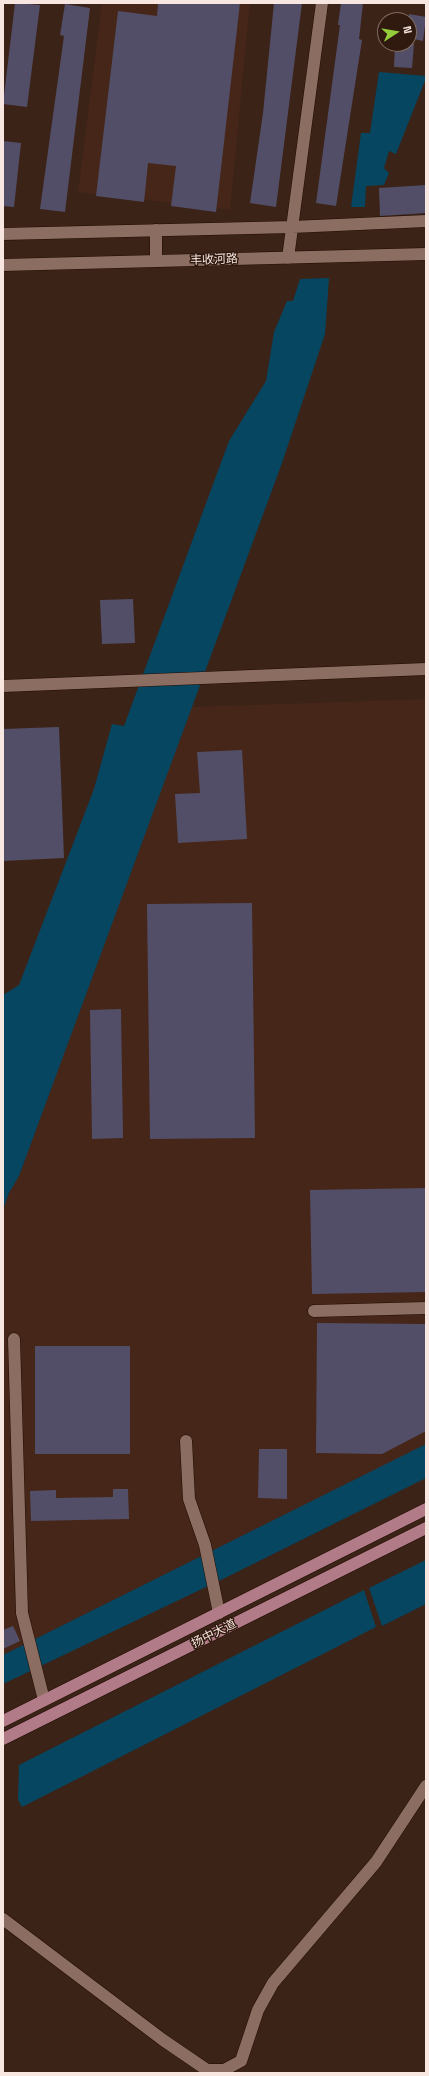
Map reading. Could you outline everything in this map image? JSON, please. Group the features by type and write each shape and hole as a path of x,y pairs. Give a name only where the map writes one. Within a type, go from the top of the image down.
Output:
{"main road":[{"name":"扬中大道","path":"3,1721 426,1509"},
{"name":"扬中大道","path":"3,1739 426,1528"}],"street":[{"path":"288,258 322,3"},
{"path":"3,234 292,227 426,221"},
{"path":"156,230 156,261"},
{"name":"丰收河路","path":"3,265 426,254"},
{"path":"3,686 426,669"},
{"path":"314,1311 426,1308"},
{"path":"14,1339 22,1613 44,1700"},
{"path":"186,1441 189,1499 205,1545 219,1613"},
{"path":"3,1919 206,2072 224,2070 241,2062 258,2010 273,1983 376,1862 426,1786"}],"shaded area":[{"path":"102,3 250,3 230,210 78,192"},
{"path":"426,699 426,1444 3,1655 3,1210 9,1193 19,1176 191,707"}],"water":[{"path":"379,72 426,76 426,78 396,154 389,151 384,168 389,173 384,185 366,186 365,207 351,207 361,133 370,133"},
{"path":"329,278 325,334 282,463 19,1176 9,1193 3,1210 3,995 19,985 94,789 112,724 124,726 229,441 266,381 274,332 287,301 293,301 300,279"},
{"path":"426,1444 426,1478 227,1577 3,1684 3,1655"},
{"path":"426,1560 426,1604 382,1626 369,1588"},
{"path":"364,1590 376,1627 22,1807 18,1800 19,1765"}],"building":[{"path":"15,3 40,5 27,107 3,104"},
{"path":"158,3 240,3 216,212 171,206 176,166 148,163 144,202 96,196 118,11 157,16"},
{"path":"274,3 302,3 276,207 250,203 263,113"},
{"path":"341,3 363,3 359,39 362,40 336,206 316,203 340,25 338,25"},
{"path":"65,4 90,8 65,212 40,209 64,36 60,35"},
{"path":"417,15 426,17 423,41 417,40"},
{"path":"395,52 413,52 412,68 394,67"},
{"path":"3,141 21,143 14,207 3,206"},
{"path":"426,185 426,213 380,216 379,188"},
{"path":"133,599 135,643 102,644 100,600"},
{"path":"59,727 64,858 3,861 3,729"},
{"path":"242,750 247,839 178,843 175,794 200,793 197,752"},
{"path":"252,903 255,1138 150,1139 147,904"},
{"path":"121,1009 123,1138 92,1139 90,1010"},
{"path":"426,1188 426,1292 312,1294 310,1190"},
{"path":"317,1323 426,1324 426,1431 382,1454 316,1453"},
{"path":"35,1346 130,1346 130,1454 35,1454"},
{"path":"259,1449 287,1449 287,1499 258,1498"},
{"path":"113,1489 128,1489 129,1519 31,1521 30,1491 56,1490 56,1498 113,1497"},
{"path":"13,1626 20,1641 3,1649 3,1630"}]}
